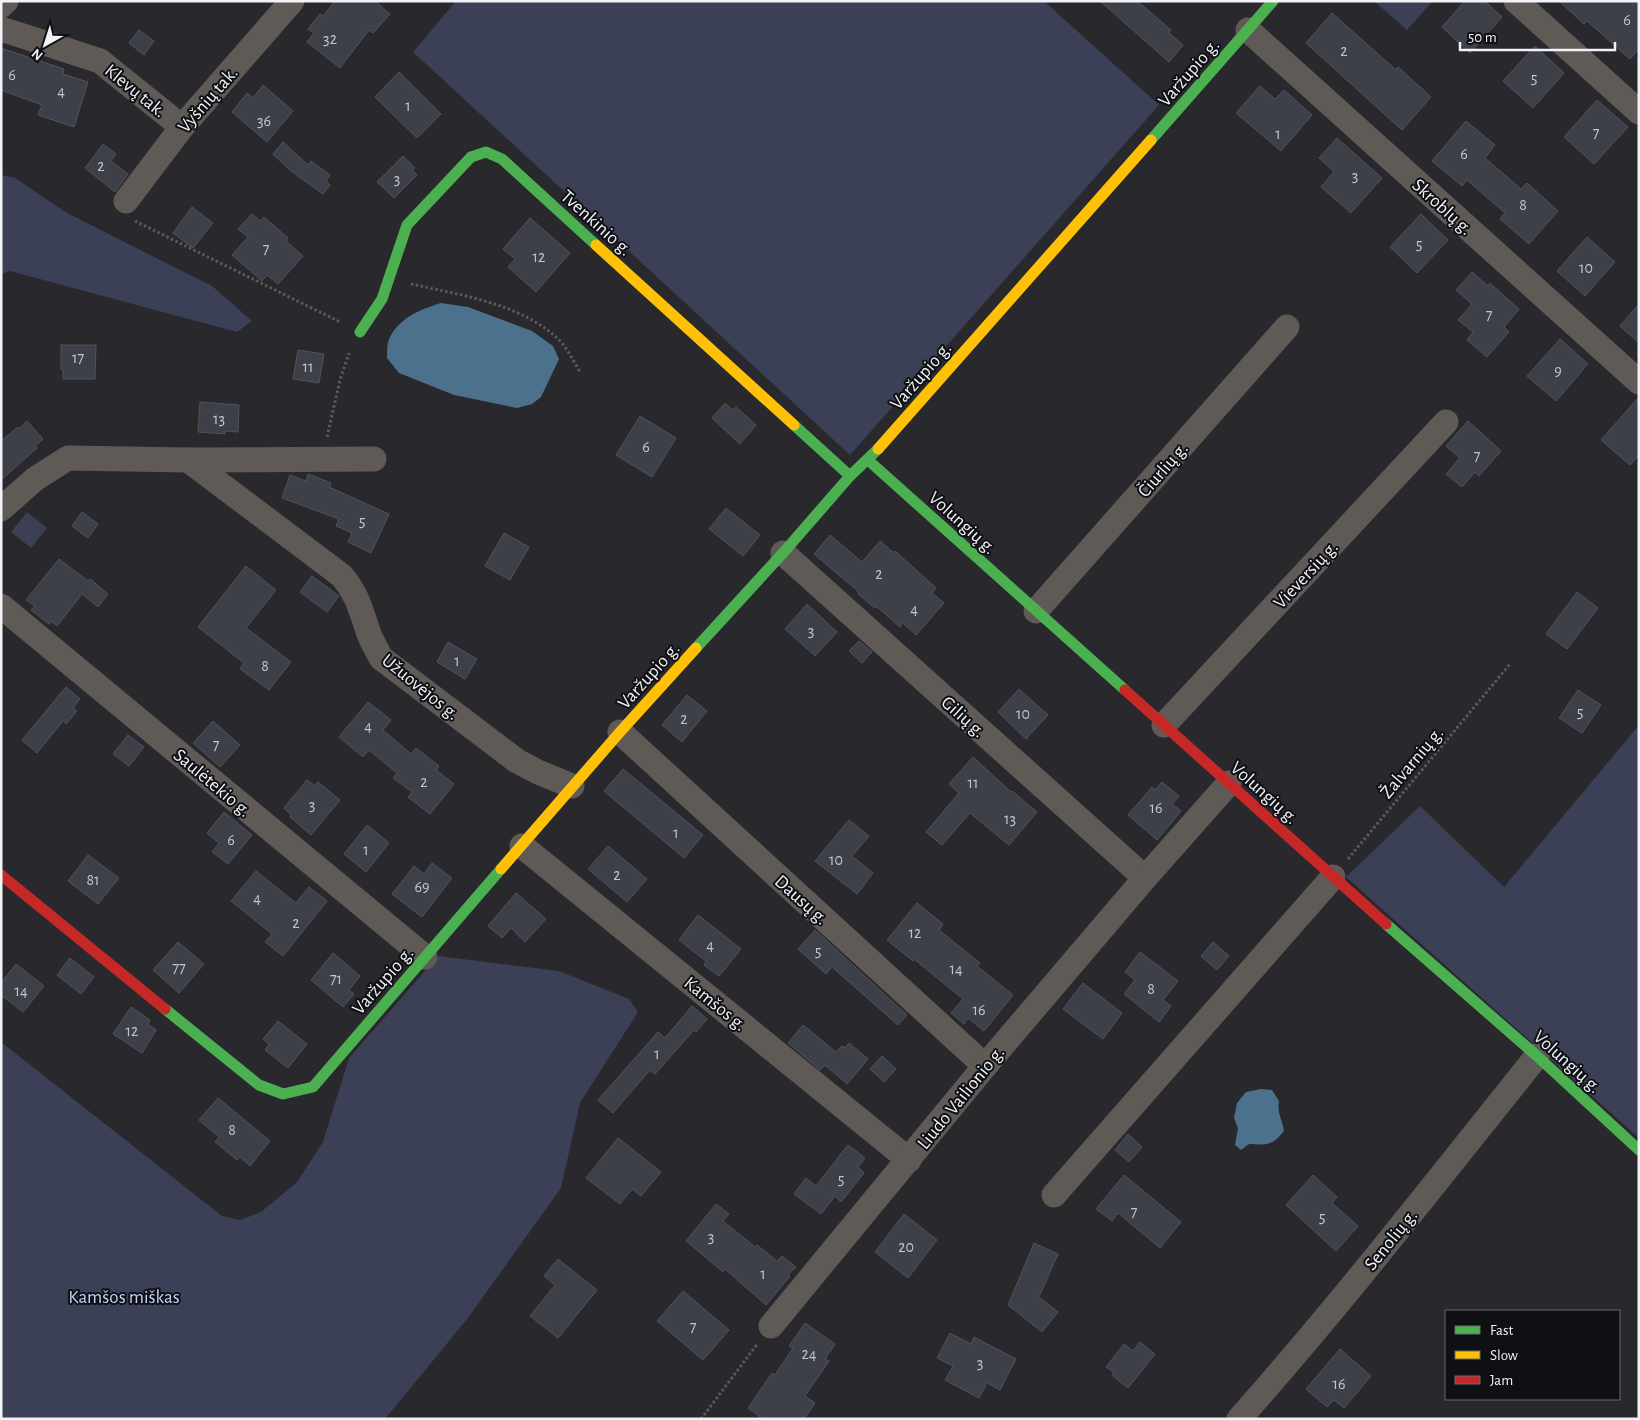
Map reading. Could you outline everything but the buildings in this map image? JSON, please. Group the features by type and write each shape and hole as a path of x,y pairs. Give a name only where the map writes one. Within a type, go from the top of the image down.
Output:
{"street":[{"path":"1,6 6,1"},
{"name":"Vyšnių tak.","path":"127,209 182,127 292,1"},
{"name":"Varžupio g.","path":"1,875 259,1085 283,1094 313,1087 572,786 783,553 850,476 868,460 1273,1"},
{"path":"1516,1 1639,112"},
{"name":"Klevų tak.","path":"1,29 100,61 182,127"},
{"name":"Skroblų g.","path":"1248,30 1639,382"},
{"name":"Tvenkinio g.","path":"360,332 382,299 407,225 471,156 486,152 502,159 850,476"},
{"name":"Čiurlių g.","path":"1036,611 1287,327"},
{"name":"Vieversių g.","path":"1164,725 1446,422"},
{"path":"1,508 35,479 68,458 188,460 374,459"},
{"name":"Užuovėjos g.","path":"188,460 342,576 351,587 360,605 369,636 382,658 517,761 572,786"},
{"name":"Volungių g.","path":"868,460 1333,877 1538,1056 1639,1150"},
{"name":"Gilių g.","path":"783,553 1145,878"},
{"name":"Saulėtekio g.","path":"1,606 425,957"},
{"name":"Dausų g.","path":"620,732 985,1066"},
{"name":"Liudo Vailionio g.","path":"771,1326 985,1066 1145,878 1229,783"},
{"name":"Kamšos g.","path":"522,846 909,1160"},
{"path":"1054,1195 1333,877"},
{"name":"Senolių g.","path":"1239,1419 1336,1305 1538,1056"}],"path":[{"path":"127,209 360,332 352,347 340,380 322,459"},
{"path":"389,279 482,300 525,316 557,337 580,372"},
{"name":"Žalvarnių g.","path":"1333,877 1510,664"},
{"path":"701,1419 771,1326"}],"green space":[{"path":"456,1 1044,1 1159,105 850,455 413,52"},
{"path":"1374,1 1433,1 1407,30"},
{"path":"1,175 15,178 67,213 212,286 252,321 237,332 10,271 1,274"},
{"path":"27,512 47,528 31,548 11,532"},
{"path":"1639,725 1639,1138 1346,877 1420,806 1504,887"},
{"name":"Kamšos miškas","path":"438,956 559,971 629,999 638,1012 580,1103 561,1188 468,1318 385,1419 1,1419 1,1042 222,1216 240,1220 261,1212 297,1182 323,1142 349,1058"}],"shaded area":[{"path":"441,303 468,307 532,331 553,346 559,359 541,397 532,404 517,408 454,395 399,373 387,358 388,342 392,334 402,321 409,316"},
{"path":"1261,1089 1272,1090 1279,1101 1279,1113 1284,1131 1276,1140 1269,1144 1249,1144 1241,1150 1235,1145 1238,1128 1234,1118 1237,1103 1246,1092"}],"traffic: fast":[{"path":"1151,140 1273,1"},
{"path":"360,332 382,299 407,225 471,157 486,152 502,159 596,245"},
{"path":"794,425 850,476"},
{"path":"696,648 850,476 878,449"},
{"path":"868,460 1125,690"},
{"path":"165,1009 259,1085 283,1094 313,1087 501,869"},
{"path":"1386,924 1537,1056 1639,1150"}],"traffic: slow":[{"path":"878,449 1151,140"},
{"path":"596,245 794,425"},
{"path":"501,869 696,648"}],"traffic: jam":[{"path":"1125,690 1386,924"},
{"path":"1,875 165,1009"}]}
